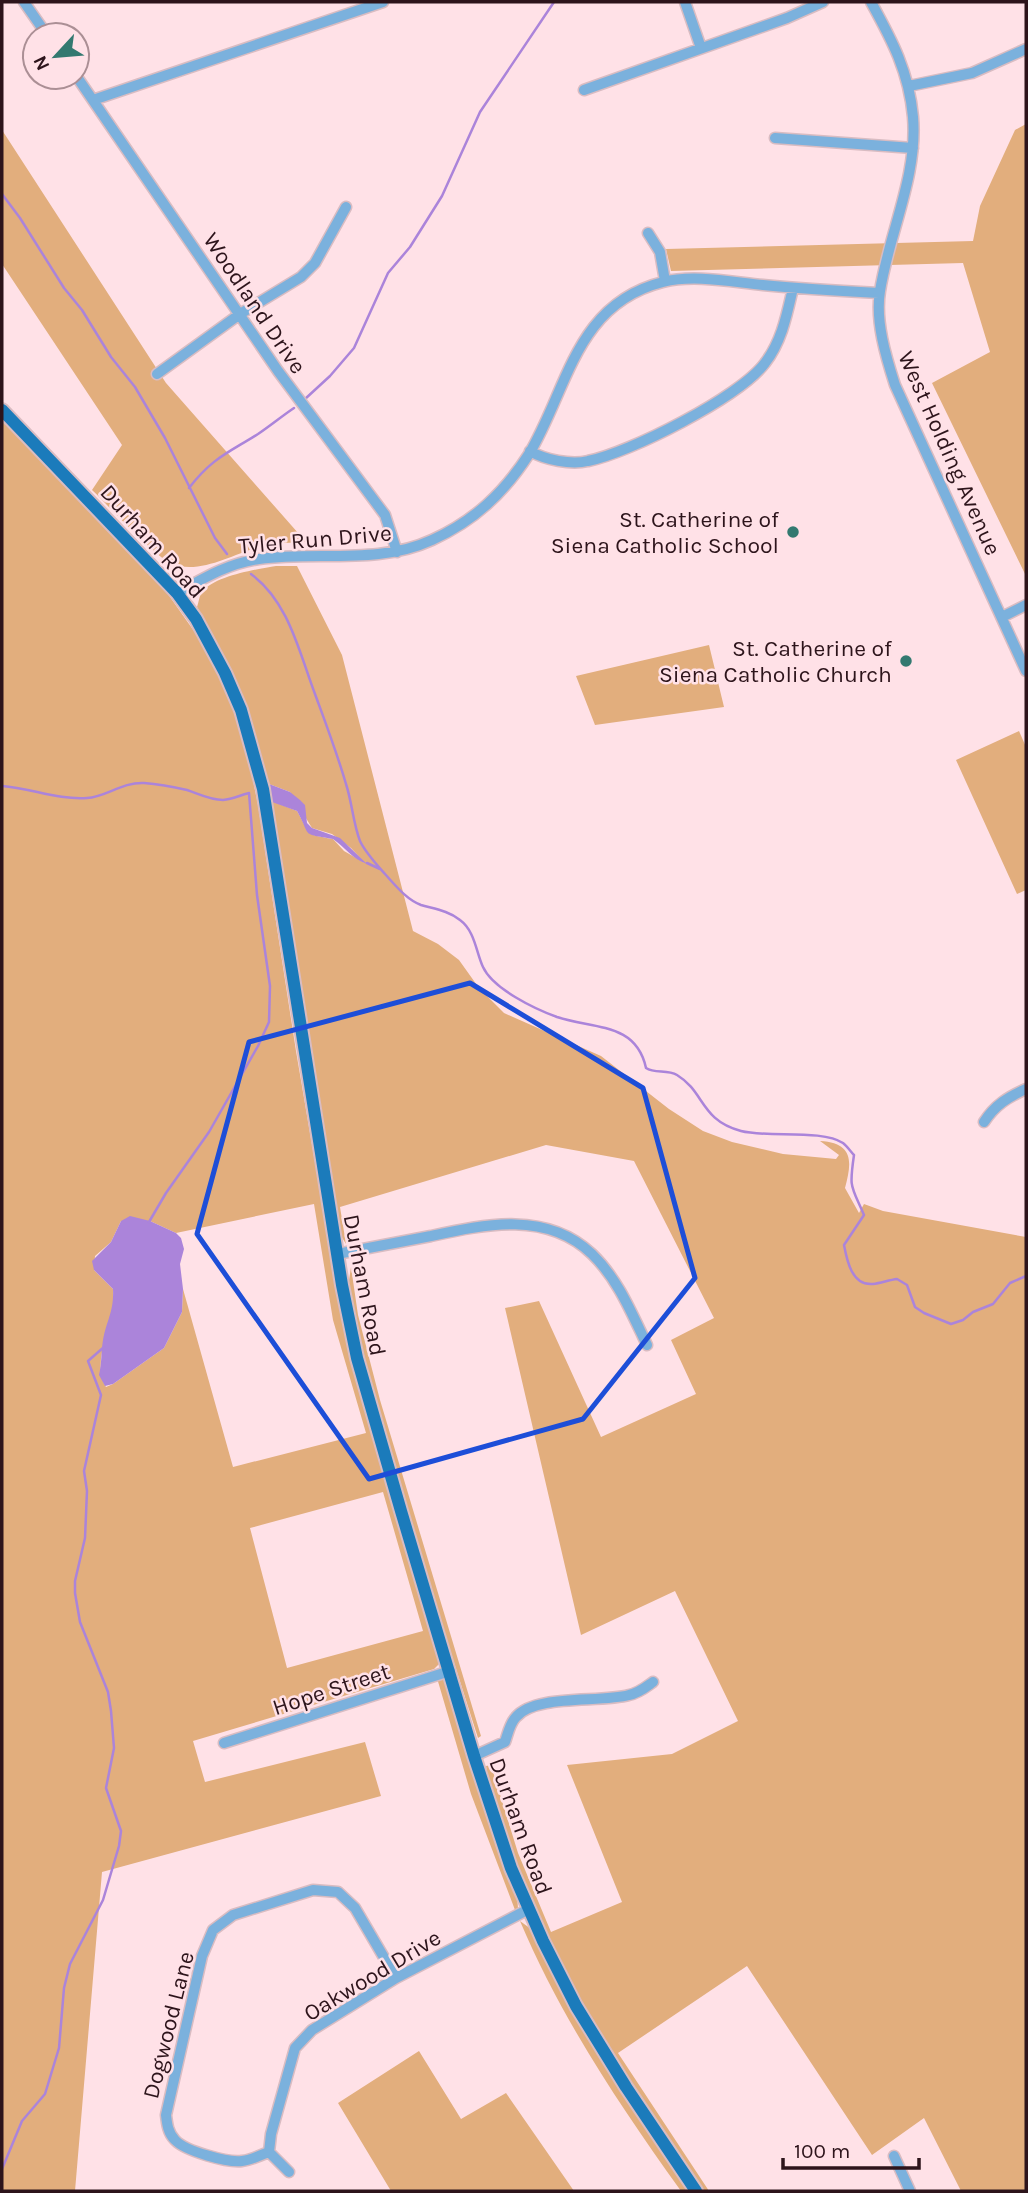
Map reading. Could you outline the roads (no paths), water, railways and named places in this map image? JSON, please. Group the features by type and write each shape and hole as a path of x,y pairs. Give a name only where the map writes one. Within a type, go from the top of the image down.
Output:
{"main road":[{"name":"Durham Road","path":"2,410 177,593 210,642 225,673 253,746 263,789 337,1254 357,1357 474,1756 503,1845 559,1973 589,2028 696,2191"}],"street":[{"path":"24,2 37,21"},
{"path":"93,100 383,2"},
{"path":"685,2 701,48"},
{"path":"584,90 787,18 823,2"},
{"name":"West Holding Avenue","path":"871,2 899,55 909,86 913,118 913,148 879,293 883,348 895,385 1026,671"},
{"path":"909,86 972,73 1026,49"},
{"name":"Woodland Drive","path":"87,91 278,371 385,515 397,552"},
{"path":"775,138 913,148"},
{"path":"157,374 240,314 301,277 314,262 346,207"},
{"path":"648,233 660,252 665,281"},
{"name":"Tyler Run Drive","path":"177,593 225,567 258,559 364,556 397,552 431,541 467,520 493,501 530,452 582,341 609,311 638,290 665,281 704,279 879,293"},
{"path":"530,452 539,457 585,462 613,454 728,396 764,365 777,345 793,288"},
{"path":"1002,617 1026,605"},
{"path":"984,1122 993,1109 1026,1089"},
{"path":"337,1254 500,1223 545,1227 572,1239 591,1253 607,1272 647,1345"},
{"name":"Hope Street","path":"224,1743 450,1671"},
{"path":"474,1756 505,1742 514,1719 526,1709 557,1702 631,1695 653,1682"},
{"name":"Dogwood Lane","path":"269,2152 251,2159 235,2161 184,2147 175,2141 167,2129 166,2115 202,1956 213,1930 233,1915 313,1890 338,1892 355,1908 396,1978"},
{"name":"Oakwood Drive","path":"269,2152 295,2048 313,2030 396,1978 529,1909"},
{"path":"269,2152 289,2172"},
{"path":"894,2156 911,2191"}],"waterway":[{"path":"305,399 354,348 388,273 410,247 442,196 480,112 554,2"},
{"path":"2,194 111,357 135,387 165,438 215,538 227,554"},
{"path":"189,488 213,463 294,408"},
{"path":"251,574 275,599 298,645 339,761 362,845 378,867 406,896 421,905 451,914 465,925 472,936 483,967 496,983 516,997 557,1017 598,1026 623,1035 633,1042 641,1053 646,1068 677,1075 693,1089 710,1113 728,1126 752,1133 822,1136 843,1143 854,1155 852,1186 864,1215 844,1245 852,1271 860,1281 873,1284 897,1279 907,1285 915,1307 951,1324 993,1304 1010,1283 1026,1276"},
{"path":"2,786 76,798 94,797 136,783 187,790 218,800 249,793 257,895 270,986 269,1022 209,1132 149,1222"},
{"path":"367,863 380,869"},
{"path":"2,2169 22,2121 45,2094 59,2048 64,1988 70,1964 103,1900 121,1831 106,1788 114,1748 108,1692 80,1622 75,1593 75,1581 85,1538 87,1491 84,1471 101,1395 88,1361 104,1347"}],"place":[{"name":"St. Catherine of Siena Catholic School","path":"793,532"},
{"name":"St. Catherine of Siena Catholic Church","path":"906,661"}]}
